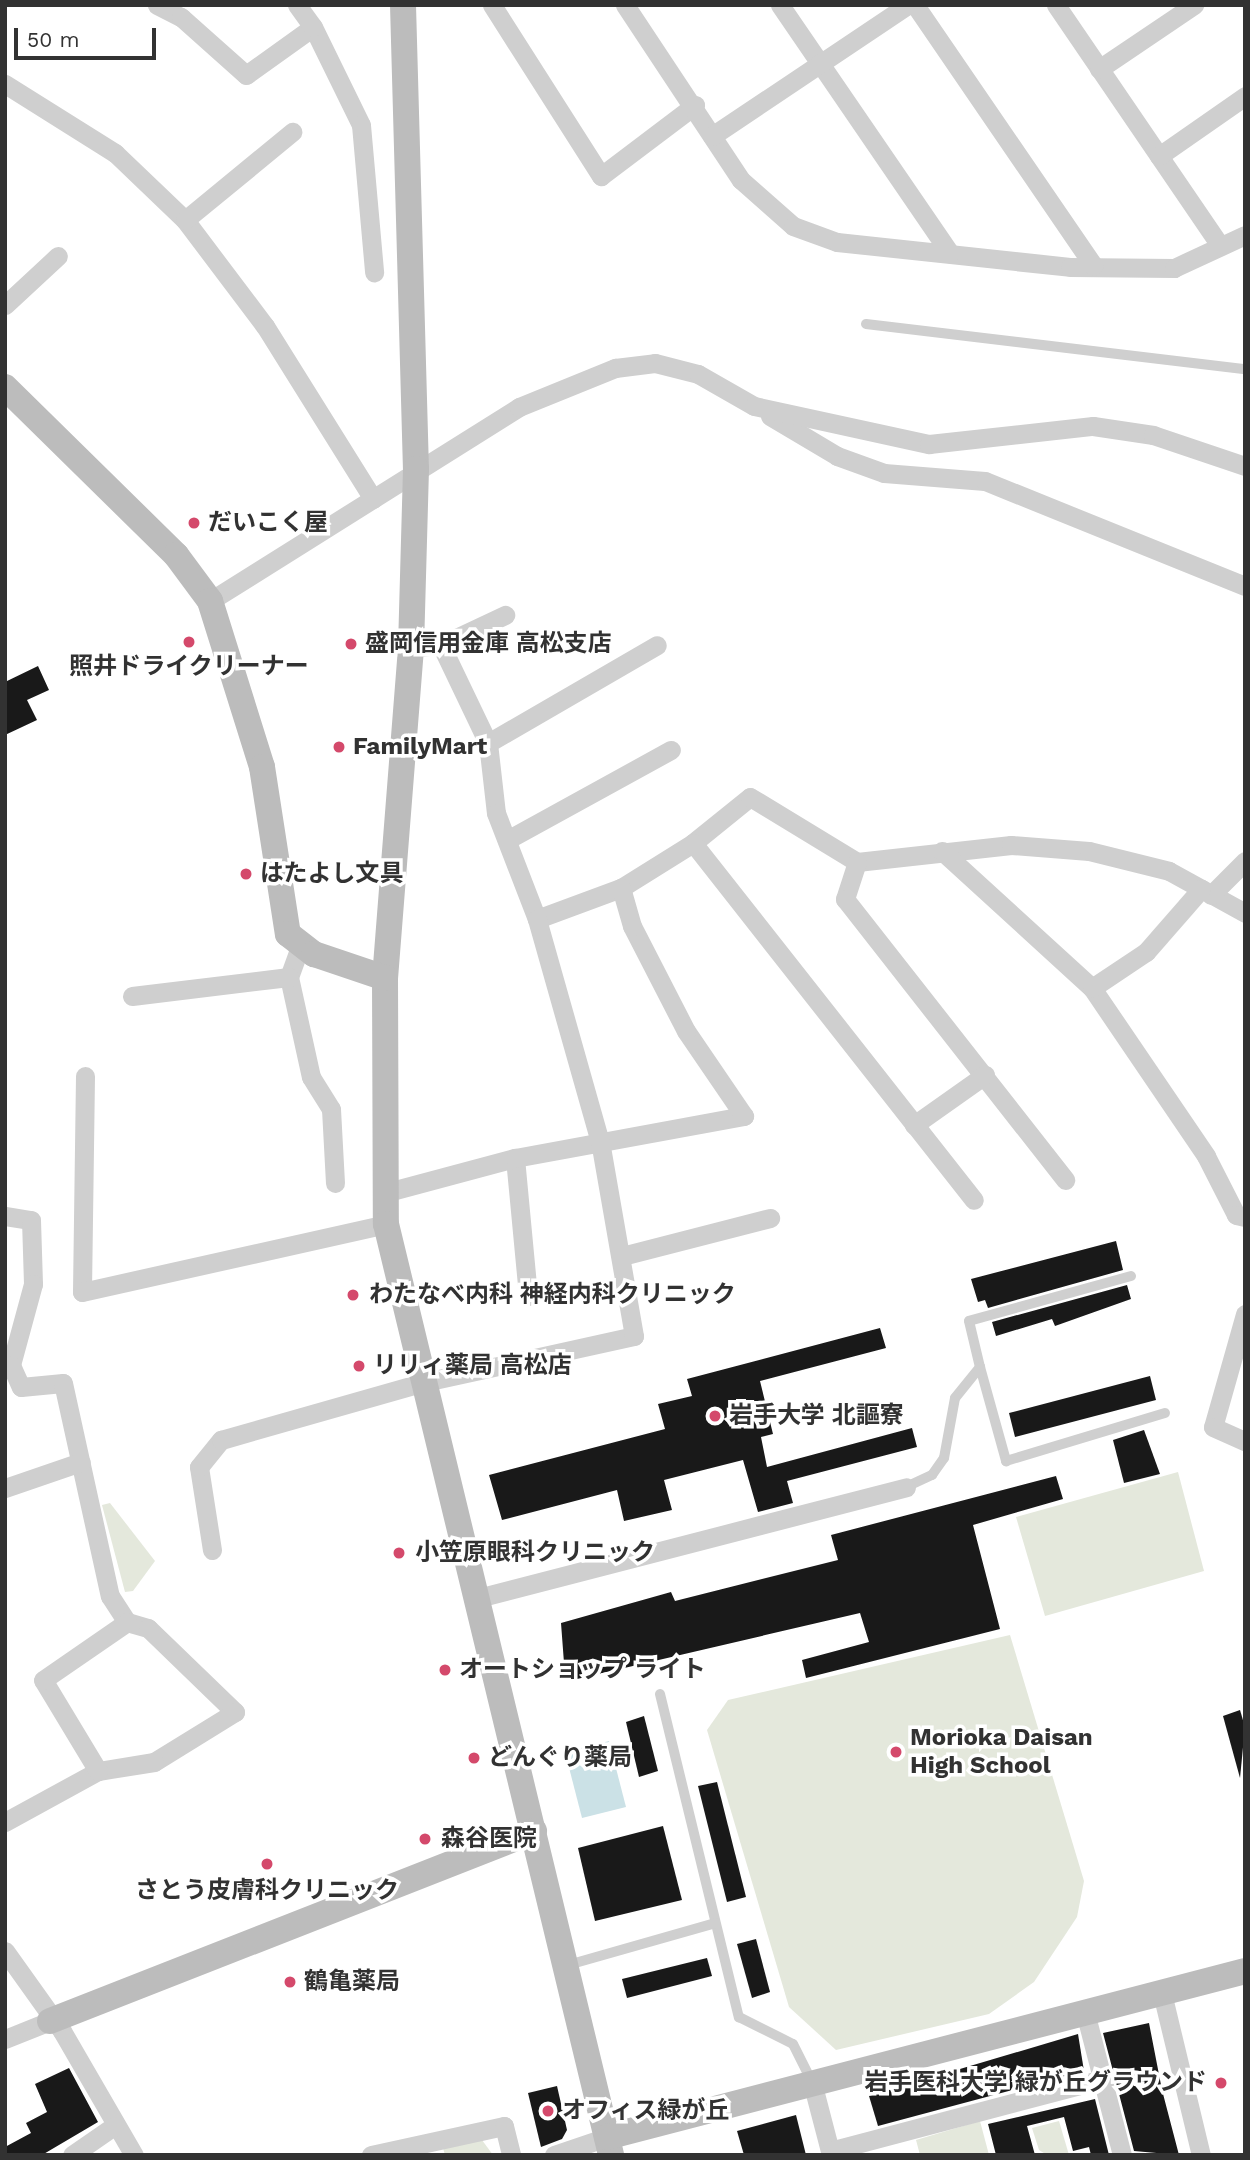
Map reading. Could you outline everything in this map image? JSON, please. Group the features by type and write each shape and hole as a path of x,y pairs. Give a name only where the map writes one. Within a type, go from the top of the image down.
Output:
{"street":[{"path":"157,5 181,17 246,75 313,27"},
{"path":"297,5 313,27 361,125 374,272"},
{"path":"402,5 416,469 411,648 385,978 386,1224 609,2146"},
{"path":"492,5 601,176 695,105"},
{"path":"625,5 695,105 741,180 793,226 837,242 1094,266 1174,268 1219,244 1245,235"},
{"path":"780,5 950,253"},
{"path":"712,136 908,5"},
{"path":"915,5 1094,266"},
{"path":"1056,5 1219,244"},
{"path":"1100,69 1194,5"},
{"path":"5,85 115,153 185,219 265,326 373,499"},
{"path":"1158,156 1245,96"},
{"path":"185,219 292,132"},
{"path":"5,305 58,256"},
{"path":"210,601 416,469 519,407 615,368 655,363 698,374 860,465 918,480 985,481 1245,586"},
{"path":"5,387 176,555 210,601 262,767 289,934 301,944 385,978"},
{"path":"754,406 929,444 1093,426 1153,435 1245,466"},
{"path":"411,648 441,645 505,615"},
{"path":"212,1550 198,1467 204,1452 221,1440 425,1382 634,1336 600,1142 537,919 496,813 488,743 441,645"},
{"path":"488,743 657,645"},
{"path":"507,840 671,750"},
{"path":"537,919 621,888 693,844 750,797 857,862 1011,845 1090,851 1169,872 1245,913"},
{"path":"693,844 974,1200"},
{"path":"942,851 1092,988 1206,1156 1236,1215 1245,1217"},
{"path":"1092,988 1146,952 1206,892 1245,861"},
{"path":"857,862 845,899 1065,1180"},
{"path":"384,1193 515,1158 744,1116 686,1031 632,926 621,888"},
{"path":"301,944 289,977 312,1076 331,1109 335,1184"},
{"path":"132,996 289,977"},
{"path":"914,1125 985,1075"},
{"path":"85,1076 82,1292 386,1224"},
{"path":"515,1158 528,1296"},
{"path":"5,1216 31,1220 33,1284 11,1365 22,1387 63,1383 110,1596 128,1622 148,1628 235,1712 153,1762 98,1771 5,1822"},
{"path":"622,1256 770,1218"},
{"path":"1245,1314 1213,1427 1245,1441"},
{"path":"5,1488 80,1462"},
{"path":"478,1598 906,1487"},
{"path":"98,1771 43,1680 128,1622"},
{"path":"5,2039 534,1831"},
{"path":"5,1951 134,2155"},
{"path":"554,2155 609,2146 812,2082 1245,1970"},
{"path":"1161,1993 1201,2155"},
{"path":"1085,2012 1122,2155"},
{"path":"812,2082 831,2153 1103,2079"},
{"path":"72,2155 114,2126"},
{"path":"372,2155 504,2126 512,2155"}],"lane":[{"path":"866,324 1245,369"},
{"path":"1131,1276 969,1321 980,1367 1006,1461 1165,1413"},
{"path":"906,1487 932,1475 944,1458 955,1398 980,1367"},
{"path":"660,1694 739,2017 793,2043 812,2082"},
{"path":"565,1966 715,1923"}],"shaded area":[{"path":"1178,1472 1204,1571 1045,1616 1016,1517"},
{"path":"110,1503 155,1561 133,1591 125,1592 102,1505"},
{"path":"1010,1635 1084,1881 1077,1917 1034,1982 989,2014 836,2050 789,2007 707,1730 728,1700"},
{"path":"609,1741 626,1807 582,1818 565,1752"},
{"path":"980,2121 989,2155 920,2155 916,2140"},
{"path":"1059,2121 1069,2155 1047,2155 1039,2150 1032,2128"},
{"path":"482,2140 493,2155 445,2155 443,2148"}],"building":[{"path":"38,666 49,690 27,700 37,720 5,735 5,682"},
{"path":"1116,1241 1123,1270 988,1308 985,1300 978,1302 971,1279"},
{"path":"1127,1285 1131,1299 1055,1326 1052,1319 996,1336 992,1322"},
{"name":"岩手大学 北謳寮","path":"880,1328 886,1348 760,1381 773,1434 761,1437 767,1467 912,1428 917,1447 787,1481 793,1503 758,1512 743,1460 664,1480 672,1510 624,1521 617,1490 502,1520 489,1475 665,1429 658,1404 692,1396 687,1379"},
{"path":"1150,1376 1156,1400 1015,1437 1009,1413"},
{"path":"1144,1430 1160,1474 1124,1483 1113,1440"},
{"path":"1056,1476 1063,1499 973,1525 1000,1629 806,1678 802,1660 869,1642 860,1613 577,1679 572,1661 564,1663 561,1623 671,1592 675,1601 838,1560 831,1535"},
{"path":"1240,1710 1245,1727 1240,1778 1223,1716"},
{"path":"644,1716 658,1771 639,1777 626,1722"},
{"path":"717,1782 746,1897 727,1902 698,1786"},
{"path":"663,1826 682,1900 595,1921 578,1848"},
{"path":"756,1939 770,1992 752,1998 737,1944"},
{"path":"707,1958 712,1976 627,1998 622,1979"},
{"path":"1149,2023 1162,2090 1179,2155 1134,2151 1103,2033"},
{"path":"1078,2034 1084,2071 878,2126 869,2096"},
{"path":"69,2068 98,2122 42,2155 5,2155 5,2147 31,2133 26,2123 47,2112 35,2084"},
{"name":"オフィス緑が丘","path":"557,2086 567,2130 562,2139 541,2147 528,2093"},
{"path":"1095,2099 1109,2155 1091,2155 1089,2147 1073,2151 1064,2117 1027,2126 1035,2155 996,2155 988,2124"},
{"path":"796,2115 806,2155 744,2155 737,2131"}],"place":[{"name":"だいこく屋","path":"194,523"},
{"name":"照井ドライクリーナー","path":"189,642"},
{"name":"盛岡信用金庫 高松支店","path":"351,644"},
{"name":"FamilyMart","path":"339,747"},
{"name":"はたよし文具","path":"246,874"},
{"name":"わたなべ内科 神経内科クリニック","path":"353,1295"},
{"name":"リリィ薬局 高松店","path":"359,1366"},
{"name":"岩手大学 北謳寮","path":"715,1416"},
{"name":"小笠原眼科クリニック","path":"399,1553"},
{"name":"オートショップ ライト","path":"445,1670"},
{"name":"Morioka Daisan High School","path":"896,1752"},
{"name":"どんぐり薬局","path":"474,1758"},
{"name":"森谷医院","path":"425,1839"},
{"name":"さとう皮膚科クリニック","path":"267,1864"},
{"name":"鶴亀薬局","path":"290,1982"},
{"name":"岩手医科大学 緑が丘グラウンド","path":"1221,2083"},
{"name":"オフィス緑が丘","path":"548,2111"}]}
